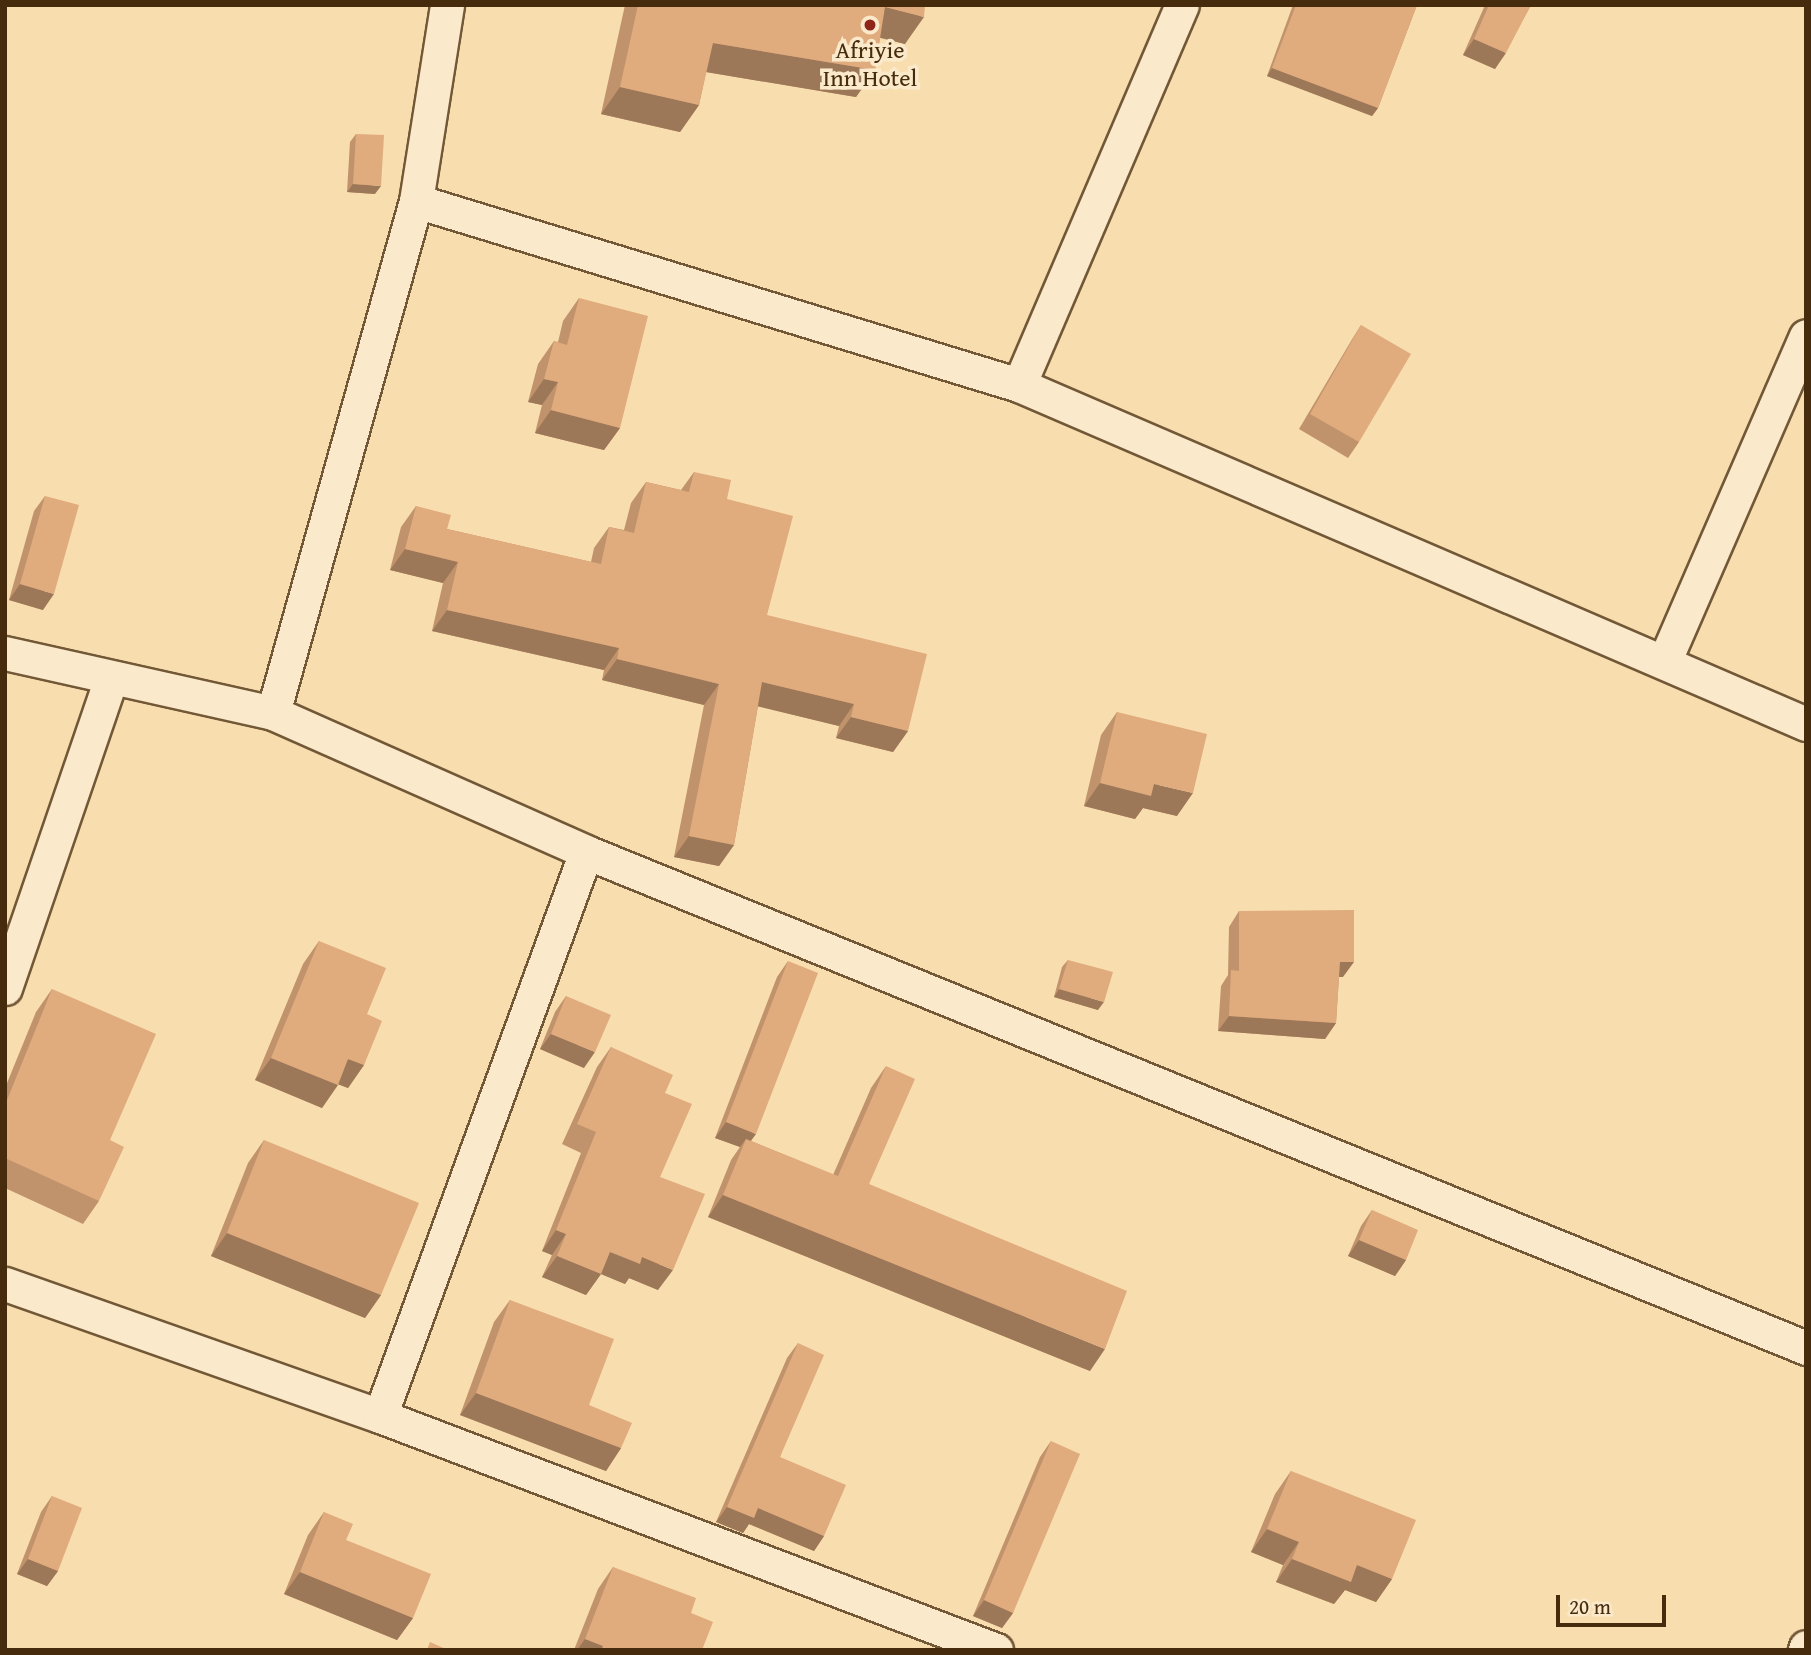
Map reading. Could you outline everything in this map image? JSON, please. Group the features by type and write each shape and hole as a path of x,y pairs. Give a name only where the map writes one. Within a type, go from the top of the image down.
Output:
{"street":[{"path":"273,713 416,201 447,5"},
{"path":"1019,385 1182,5"},
{"path":"416,201 1019,385 1665,660 1806,724"},
{"path":"1665,660 1806,336"},
{"path":"5,653 110,681 273,713 586,852 1806,1348"},
{"path":"5,988 110,681"},
{"path":"380,1416 586,852"},
{"path":"5,1284 380,1416 996,1650"}],"building":[{"path":"638,5 925,5 924,17 885,7 875,70 713,43 699,105 620,87"},
{"path":"1296,5 1417,5 1378,108 1272,68"},
{"path":"1489,5 1531,5 1506,53 1474,39"},
{"path":"356,134 384,135 381,186 353,184"},
{"path":"579,298 648,316 620,428 551,410 558,382 544,379 554,341 567,345"},
{"path":"1361,325 1411,354 1359,442 1310,414"},
{"path":"694,472 731,480 727,499 793,516 767,615 927,654 908,731 851,717 854,704 762,682 734,845 689,836 719,684 617,659 619,648 447,610 458,562 405,549 416,506 451,515 447,529 601,564 609,527 634,533 646,482 689,492"},
{"path":"45,496 79,505 54,594 20,584"},
{"path":"1117,712 1207,734 1193,793 1154,784 1151,796 1100,783"},
{"path":"1354,910 1354,962 1340,962 1336,1023 1229,1016 1231,970 1239,971 1239,911"},
{"path":"319,941 386,968 367,1014 382,1021 364,1065 348,1059 338,1085 271,1058"},
{"path":"1068,960 1113,972 1104,1002 1059,989"},
{"path":"788,961 818,973 756,1134 726,1122"},
{"path":"52,989 156,1034 110,1140 124,1147 99,1201 5,1158 5,1105"},
{"path":"566,996 611,1015 595,1052 551,1034"},
{"path":"611,1047 673,1075 665,1093 692,1104 660,1177 705,1194 673,1270 642,1257 640,1264 610,1252 601,1274 557,1256 566,1234 556,1230 596,1132 577,1124"},
{"path":"886,1066 915,1079 869,1184 1127,1291 1105,1349 723,1195 746,1139 838,1176"},
{"path":"264,1140 419,1203 381,1295 227,1233"},
{"path":"1372,1210 1418,1230 1406,1260 1359,1240"},
{"path":"510,1300 614,1339 589,1405 632,1423 621,1448 476,1393"},
{"path":"798,1343 824,1355 780,1457 846,1485 824,1536 758,1508 754,1518 727,1507"},
{"path":"1051,1441 1080,1454 1013,1613 984,1600"},
{"path":"1291,1471 1416,1520 1392,1579 1357,1565 1351,1582 1292,1559 1299,1542 1267,1529"},
{"path":"52,1496 82,1508 58,1571 28,1559"},
{"path":"324,1512 353,1524 346,1540 431,1574 413,1618 300,1572"},
{"path":"613,1567 696,1598 691,1613 713,1622 702,1650 602,1650 603,1646 585,1639"},
{"path":"430,1642 448,1650 427,1650"}],"place":[{"name":"Afriyie Inn Hotel","path":"870,25"}]}
